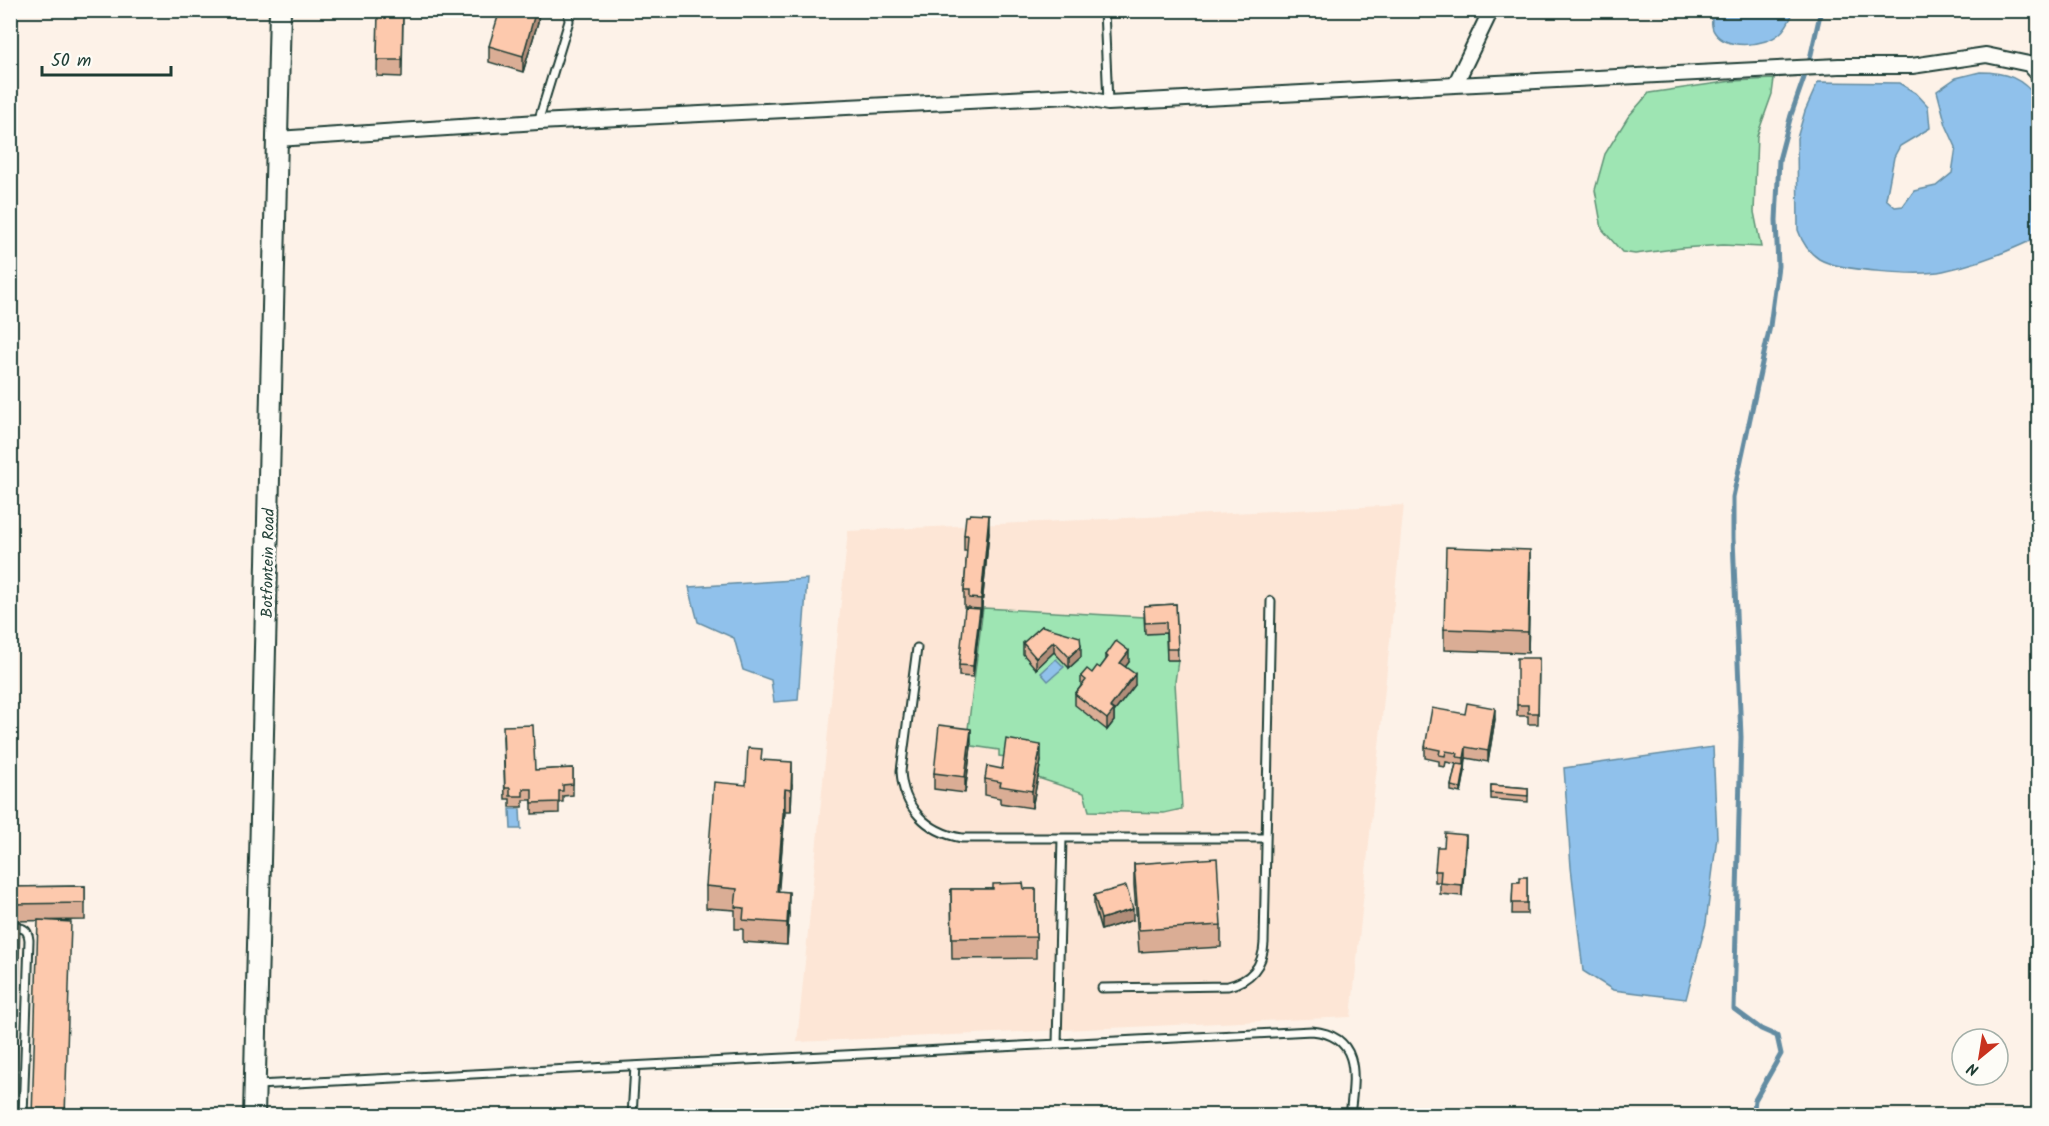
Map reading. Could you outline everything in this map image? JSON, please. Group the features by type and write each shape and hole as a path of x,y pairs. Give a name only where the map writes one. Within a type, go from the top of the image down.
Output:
{"main road":[{"name":"Botfontein Road","path":"254,1116 280,10"}],"street":[{"path":"1455,85 1491,10"},
{"path":"277,140 538,122 1070,96 1108,103 1839,66 1912,66 1986,55 2029,64 2038,74"}],"lane":[{"path":"538,122 569,21 568,10"},
{"path":"1104,10 1108,103"},
{"path":"1102,988 1228,986 1245,980 1252,974 1264,952 1271,601"},
{"path":"917,648 901,771 905,794 916,815 932,828 962,838 1266,838"},
{"path":"1058,1044 1062,838"},
{"path":"10,928 25,929 29,940 23,1116"},
{"path":"255,1085 1321,1032 1338,1040 1353,1062 1350,1116"},
{"path":"632,1116 635,1066"}],"shaded area":[{"path":"1404,505 1351,1017 797,1042 848,531","holes":["1144,617 1145,634 1167,660 1178,660 1175,682 1181,809 1164,813 1090,811 1084,793 1038,778 1041,761 999,756 999,750 971,747"]}],"green space":[{"path":"1774,79 1772,94 1757,136 1754,212 1761,247 1723,245 1635,254 1622,252 1602,229 1595,190 1605,154 1628,117 1649,93 1732,81"},
{"path":"983,608 1144,617 1145,634 1166,633 1167,660 1178,660 1175,682 1182,809 1164,813 1089,811 1084,793 1038,778 1040,761 999,756 999,750 966,745"}],"water":[{"path":"1713,10 1794,11 1786,26 1773,38 1756,43 1737,44 1728,42 1713,31"},
{"path":"1980,72 1998,73 2013,78 2026,86 2038,99 2038,237 1980,261 1932,272 1880,271 1844,267 1819,259 1812,253 1798,230 1797,138 1805,111 1818,82 1899,83 1916,93 1928,106 1930,128 1900,146 1894,157 1886,199 1895,207 1903,206 1914,191 1936,186 1952,173 1956,147 1946,125 1937,91 1956,78"},
{"path":"807,579 798,700 774,702 771,680 743,670 734,638 698,622 689,587"},
{"path":"1056,659 1064,667 1048,681 1041,673"},
{"path":"1713,747 1717,837 1706,923 1686,999 1613,990 1583,971 1571,867 1564,768"},
{"path":"510,809 520,809 521,829 511,829"}],"building":[{"path":"378,10 403,10 402,60 377,60"},
{"path":"500,10 536,10 523,56 489,46"},
{"path":"970,514 989,515 981,599 969,598 969,591 964,591 968,535 964,535 966,516"},
{"path":"1446,547 1530,550 1528,632 1444,629"},
{"path":"1176,604 1178,649 1167,649 1166,622 1145,623 1144,606"},
{"path":"965,608 980,609 973,666 959,665"},
{"path":"1042,626 1080,637 1081,646 1069,657 1054,641 1036,658 1023,643"},
{"path":"1116,641 1129,651 1120,663 1135,674 1110,707 1114,710 1107,719 1075,694 1086,680 1081,676 1087,669 1092,673 1097,666 1100,668"},
{"path":"1517,658 1539,658 1538,713 1528,713 1528,705 1517,705"},
{"path":"1467,703 1495,708 1488,751 1466,747 1464,758 1457,757 1458,753 1446,751 1445,756 1439,755 1440,750 1425,747 1432,708 1465,714"},
{"path":"533,725 535,770 573,768 573,784 563,785 563,791 559,791 559,802 532,803 532,789 523,789 523,796 510,796 510,788 505,788 503,726"},
{"path":"939,725 971,729 965,777 934,773"},
{"path":"1006,739 1041,745 1032,791 1000,786 1001,782 985,779 987,766 1002,769"},
{"path":"748,748 762,749 761,760 792,762 791,790 785,789 777,891 789,892 787,923 743,920 744,908 735,907 737,889 706,886 714,782 746,785"},
{"path":"1456,764 1465,765 1461,788 1451,786"},
{"path":"1491,785 1528,788 1528,796 1491,793"},
{"path":"1445,833 1466,835 1462,885 1440,883 1441,871 1435,871 1437,847 1444,847"},
{"path":"1217,858 1221,925 1139,930 1134,864"},
{"path":"1520,877 1527,877 1527,903 1512,903 1513,882 1520,882"},
{"path":"1023,883 1024,889 1036,889 1036,937 952,938 951,889 993,889 993,884"},
{"path":"85,886 85,903 10,904 10,887"},
{"path":"1126,886 1133,909 1101,919 1094,895"},
{"path":"38,920 71,922 65,1116 32,1116"},
{"path":"10,922 20,922 15,1116 10,1116"}],"waterway":[{"path":"1809,63 1821,10"},
{"path":"1753,1116 1755,1100 1781,1054 1777,1036 1761,1029 1734,1009 1741,737 1733,497 1770,326 1778,266 1776,220 1779,160 1806,72"}]}
